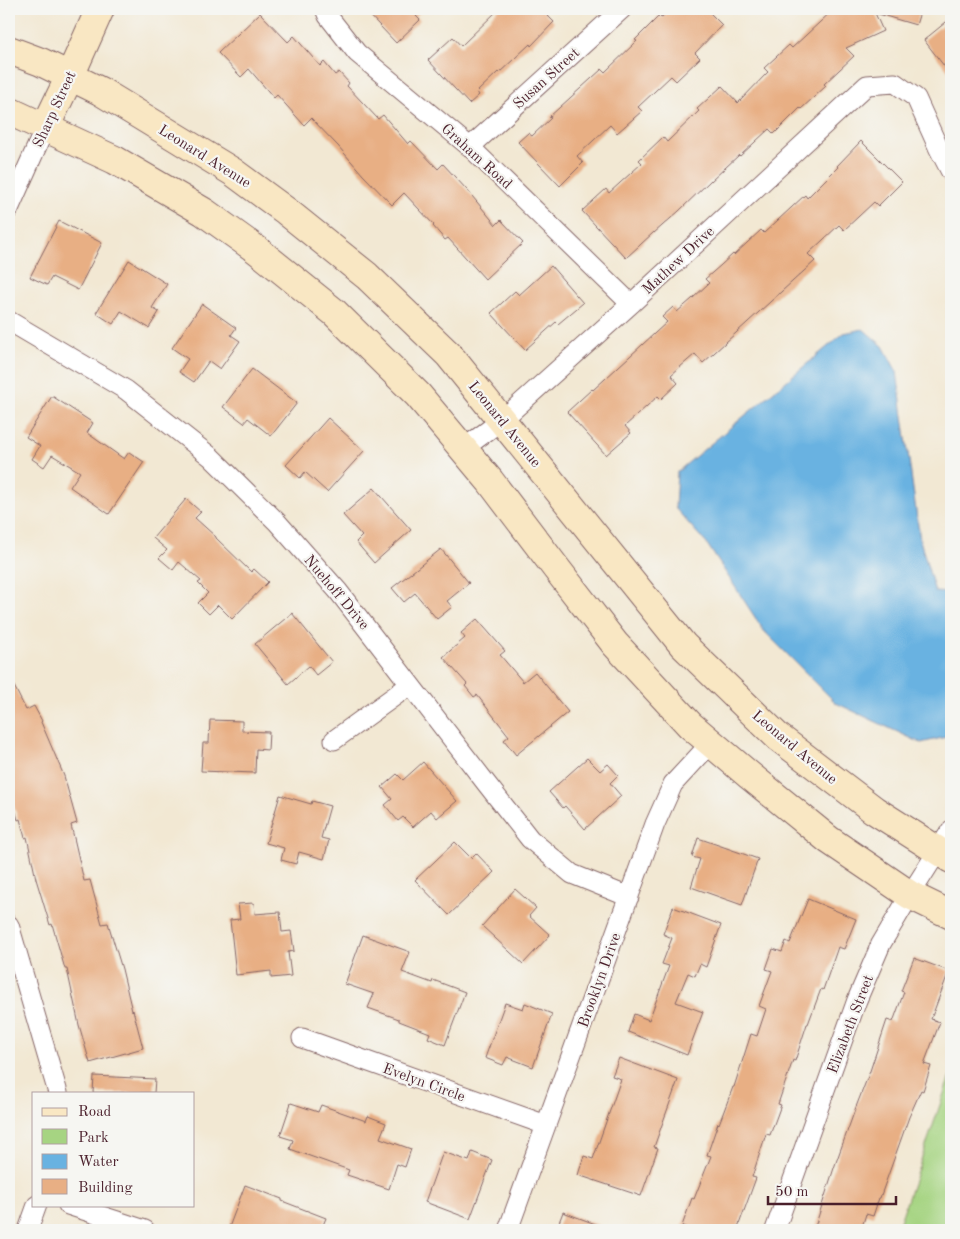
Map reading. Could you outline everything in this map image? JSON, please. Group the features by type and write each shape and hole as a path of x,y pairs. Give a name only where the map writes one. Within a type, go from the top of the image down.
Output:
{"street":[{"name":"Sharp Street","path":"9,210 100,9"},
{"name":"Graham Road","path":"325,9 328,16 356,53 470,147 631,304"},
{"name":"Susan Street","path":"470,147 622,9"},
{"name":"Leonard Avenue","path":"9,50 41,62 100,91 233,172 294,217 367,276 449,355 683,645 778,737 874,810 947,847"},
{"name":"Mathew Drive","path":"463,449 502,420 631,304 867,85 895,83 916,98 945,145"},
{"path":"9,111 116,160 204,212 257,250 334,312 418,395 490,481 616,644 690,725 829,840 910,894 951,915"},
{"path":"945,145 951,172"},
{"name":"Nuehoff Drive","path":"9,321 126,390 211,457 277,522 338,590 530,839 572,874 629,897"},
{"path":"334,740 410,685"},
{"name":"Brooklyn Drive","path":"508,1230 655,824 673,784 711,743"},
{"name":"Elizabeth Street","path":"775,1230 857,1000 881,944 910,894 947,847"},
{"path":"9,925 58,1092"},
{"name":"Evelyn Circle","path":"302,1038 546,1125"},
{"path":"28,1230 37,1206"},
{"path":"71,1206 145,1230"}],"green space":[{"path":"951,1073 951,1230 897,1230"}],"water":[{"path":"863,329 883,346 897,372 920,540 935,592 951,593 951,732 946,737 921,743 836,703 764,631 707,544 675,508 677,472 844,333"}],"building":[{"path":"364,9 423,9 416,16 420,20 396,43"},
{"path":"499,9 541,9 554,22 531,46 530,44 477,92 479,95 469,104 428,60 453,37 461,46"},
{"path":"670,9 706,9 722,25 695,53 700,58 676,81 671,76 638,107 642,111 617,133 610,125 577,156 583,163 560,186 518,142 528,133 532,136 551,118 549,117 602,69 605,72 637,41 635,40 659,16 661,18"},
{"path":"834,9 921,9 916,25 875,13 883,31 846,48 854,56 824,84 826,86 774,134 769,129 626,258 582,211 606,189 609,193 642,163 639,160 663,137 667,142 699,111 697,109 722,86 738,103 768,72 764,68 789,45 792,48"},
{"path":"260,13 288,42 294,36 320,66 324,62 335,75 339,72 349,83 347,86 378,119 383,115 408,144 411,141 438,169 443,164 496,225 501,220 523,243 485,279 448,238 445,240 434,225 404,193 392,205 311,118 304,125 277,95 274,98 249,69 241,77 218,53"},
{"path":"951,18 951,75 924,40"},
{"path":"861,141 902,182 878,206 874,202 844,230 839,225 808,254 815,261 703,363 695,354 671,375 678,383 661,399 658,396 625,426 631,433 606,455 567,412 667,322 662,317 673,307 677,312 709,283 705,279 733,254 761,230 764,233 805,195 807,198"},
{"path":"59,221 102,243 78,290 52,277 47,285 30,277"},
{"path":"129,260 167,284 152,308 159,312 149,328 121,311 113,324 96,313"},
{"path":"551,266 583,303 558,324 556,322 525,350 491,313 515,291 519,295"},
{"path":"202,304 236,328 231,335 240,341 220,369 209,361 194,382 179,372 188,359 172,348"},
{"path":"252,369 297,403 271,436 248,418 244,423 223,407"},
{"path":"52,396 93,423 87,433 124,459 129,452 144,462 109,514 70,487 80,472 52,455 44,467 32,459 40,446 26,437"},
{"path":"328,418 364,451 327,492 305,472 300,478 286,465"},
{"path":"374,488 411,530 374,563 356,542 362,536 343,515"},
{"path":"186,499 201,512 195,518 251,572 254,569 268,582 232,619 218,605 209,614 198,603 208,593 198,583 201,581 179,562 173,570 159,558 167,550 153,538"},
{"path":"441,549 469,583 447,601 452,607 437,619 415,593 404,602 392,588"},
{"path":"292,613 332,662 316,675 309,666 288,684 255,644"},
{"path":"477,619 505,651 500,655 523,682 535,672 568,712 516,755 504,740 509,736 477,695 474,697 465,686 467,684 443,657 465,638 461,633"},
{"path":"9,676 26,710 34,706 64,776 77,823 71,825 84,881 90,880 102,924 108,923 143,1048 90,1063 79,1025 67,969 65,969 52,924 50,925 36,879 27,837 25,838 20,819 18,820 9,789"},
{"path":"210,720 242,721 242,731 269,732 268,750 256,749 255,773 201,771 203,743 209,743"},
{"path":"587,758 600,771 608,764 618,775 610,783 621,796 585,829 565,806 563,808 549,792"},
{"path":"423,762 457,801 437,818 431,811 413,827 403,817 398,821 385,805 392,799 382,787 397,774 403,780"},
{"path":"280,795 311,804 312,801 330,806 321,838 329,840 324,859 299,852 296,864 281,860 284,848 266,843"},
{"path":"698,838 758,859 742,905 691,887 700,859 692,857"},
{"path":"455,842 471,858 476,853 494,872 449,915 415,880"},
{"path":"515,889 536,908 529,916 550,935 523,964 482,926"},
{"path":"808,899 856,919 844,949 838,947 823,990 821,989 807,1024 795,1061 793,1060 778,1104 781,1105 770,1135 766,1134 752,1177 756,1178 737,1230 693,1230 682,1226 711,1156 707,1155 718,1123 734,1087 751,1034 757,1036 766,1009 759,1006 772,971 766,969 773,949 782,952 786,941 790,943"},
{"path":"254,903 255,914 280,912 282,932 291,931 294,951 288,952 291,976 271,978 271,971 236,975 230,920 240,919 238,904"},
{"path":"673,907 721,925 706,967 700,964 695,976 688,973 676,1002 703,1012 687,1055 628,1032 634,1014 649,1020 669,966 662,964 672,938 663,934"},
{"path":"363,935 410,952 402,972 432,983 433,980 465,992 445,1045 428,1038 430,1033 368,1008 374,994 345,984"},
{"path":"914,958 949,971 931,1019 940,1022 924,1064 931,1066 923,1091 921,1090 909,1117 873,1216 866,1214 861,1230 814,1230 887,1020 893,1022 904,992 901,991"},
{"path":"505,1003 523,1009 525,1003 552,1014 533,1067 507,1057 503,1065 485,1058"},
{"path":"619,1058 678,1080 654,1147 658,1148 641,1196 578,1175 584,1156 593,1159 621,1079 612,1076"},
{"path":"94,1076 155,1079 154,1092 93,1092"},
{"path":"291,1103 318,1112 321,1105 366,1121 368,1116 386,1123 380,1138 411,1149 405,1167 397,1164 389,1189 347,1175 349,1170 290,1149 293,1140 280,1136"},
{"path":"443,1152 469,1161 472,1152 492,1160 470,1219 425,1202"},
{"path":"245,1185 326,1218 321,1230 228,1230"},
{"path":"563,1212 609,1229 556,1230"}]}
